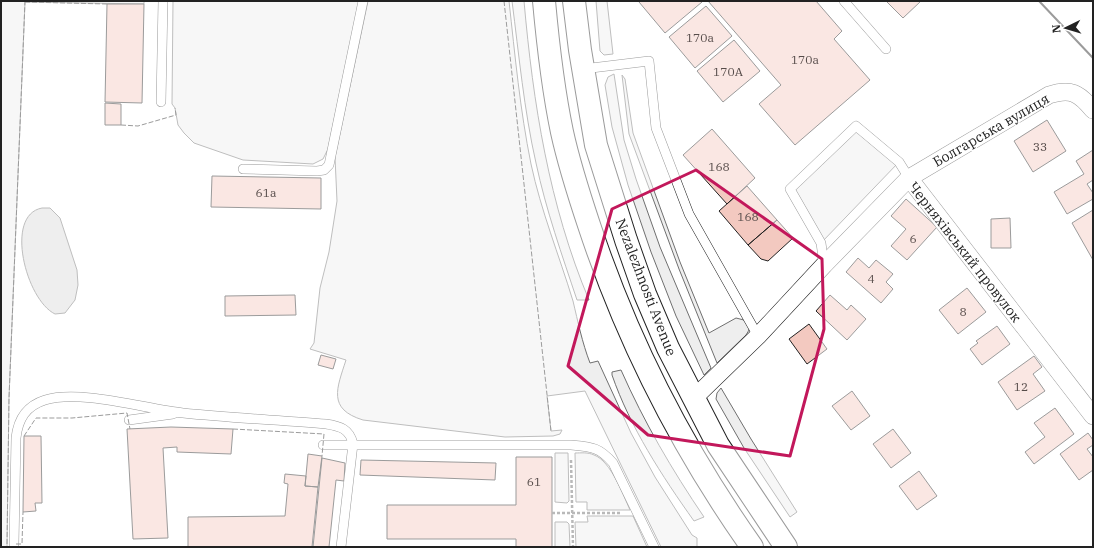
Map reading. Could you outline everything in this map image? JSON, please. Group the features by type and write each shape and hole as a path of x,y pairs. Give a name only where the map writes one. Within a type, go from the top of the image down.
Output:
{"main road":[{"name":"Nezalezhnosti Avenue","path":"544,1 554,84 562,133 576,185 615,296 637,349 690,453 728,514 752,547"},
{"name":"Nezalezhnosti Avenue","path":"574,1 583,69 596,145 626,240 668,348 693,399 718,445 786,547"}],"street":[{"name":"Болгарська вулиця","path":"909,178 1049,95 1060,92 1073,93 1082,97 1093,110"},
{"name":"Черняхівський провулок","path":"693,399 758,336 824,264 909,178 1093,416"}],"lane":[{"path":"161,102 163,1"},
{"path":"243,169 317,171 324,170 329,165 363,1"},
{"path":"844,1 886,49"},
{"path":"583,69 649,61 656,128 689,214 758,336"},
{"path":"824,264 821,244 790,189 856,126 899,162 909,178"},
{"path":"14,544 16,438 18,425 22,415 30,406 45,400 59,397 131,403 182,413 337,426 346,430 352,436 353,444 341,547"},
{"path":"129,420 182,413"},
{"path":"322,445 571,445 593,447 604,452 613,463 654,547"}],"path":[{"path":"571,445 573,547"},
{"path":"552,513 638,513"}],"highlighted area":[{"path":"696,170 822,259 824,329 790,456 648,435 568,366 612,209"}],"shaded area":[{"path":"1,1 144,1 144,4 25,2 9,398 7,547 1,547"},
{"path":"173,1 359,1 328,149 323,159 313,164 243,160 194,143 184,133 178,125 175,108 172,104"},
{"path":"368,1 509,1 521,103 531,164 545,216 573,301 587,355 590,363 598,361 631,433 655,477 692,535 697,538 697,547 661,547 585,391 547,396 551,431 562,430 560,434 553,436 505,437 363,420 344,410 339,404 338,388 346,360 310,349 314,343 320,288 329,252 337,201 335,157"},
{"path":"512,1 524,1 532,77 553,191 563,228 589,300 577,300 540,181 525,103"},
{"path":"596,1 607,1 613,54 604,55 600,51"},
{"path":"614,74 624,140 660,247 711,368 704,375 676,316 651,252 628,185 612,127 605,85 608,77"},
{"path":"622,75 625,79 633,133 680,262 709,333 736,318 744,320 749,326 749,330 746,335 717,363 679,269 629,134"},
{"path":"856,126 899,162 821,243 790,189"},
{"path":"42,208 50,208 60,218 77,270 78,285 75,300 65,313 55,314 45,306 35,293 23,258 22,241 24,226 30,214"},
{"path":"621,370 659,445 704,517 694,521 670,487 637,432 619,394 612,375 612,372"},
{"path":"721,388 797,512 790,517 744,448 716,399 717,393"},
{"path":"555,453 568,453 569,501 567,503 555,502"},
{"path":"575,453 592,454 600,458 606,464 616,479 630,510 587,510 587,502 576,502"},
{"path":"587,516 633,516 647,547 576,547 575,522 588,522"},
{"path":"555,522 567,522 569,524 570,547 555,547"}],"building":[{"path":"708,1 816,1 842,31 834,39 870,80 795,145 759,104 781,85"},
{"path":"886,1 921,1 903,18"},
{"path":"639,2 702,2 665,33"},
{"path":"107,4 144,4 142,103 105,102"},
{"path":"706,6 732,36 695,68 669,37"},
{"path":"734,40 760,71 723,102 697,71"},
{"path":"105,103 121,104 121,125 105,125"},
{"path":"1047,120 1066,151 1033,172 1014,141"},
{"path":"712,129 755,178 727,204 683,155"},
{"path":"1093,150 1093,180 1087,184 1093,193 1093,199 1067,214 1054,192 1084,174 1076,161"},
{"path":"212,176 321,178 321,209 211,207"},
{"path":"747,186 777,220 748,245 719,211"},
{"path":"906,199 937,227 907,260 891,246 906,229 891,216"},
{"path":"1093,210 1093,260 1072,223"},
{"path":"1010,218 1011,248 991,248 991,219"},
{"path":"777,220 793,238 768,261 761,259 748,245"},
{"path":"858,258 869,268 876,260 893,274 886,282 893,289 881,303 846,272"},
{"path":"967,288 986,312 958,334 939,310"},
{"path":"295,295 296,315 225,316 225,296"},
{"path":"830,295 847,310 851,305 866,319 847,340 816,311"},
{"path":"809,324 827,349 807,364 789,339"},
{"path":"997,326 1010,344 982,365 970,349 978,343 976,341"},
{"path":"321,355 336,359 333,369 318,365"},
{"path":"1034,356 1042,367 1033,374 1045,391 1017,410 998,382"},
{"path":"852,391 870,416 851,430 832,406"},
{"path":"1055,408 1074,434 1034,464 1025,452 1045,437 1034,423"},
{"path":"171,427 233,429 231,454 177,452 177,447 163,448 168,538 133,539 127,429"},
{"path":"893,429 911,453 891,468 873,444"},
{"path":"1088,433 1093,440 1093,445 1087,449 1093,457 1093,470 1079,480 1060,454"},
{"path":"24,436 41,436 42,503 35,503 36,511 23,512"},
{"path":"308,454 322,456 318,487 305,486"},
{"path":"516,457 552,457 552,547 516,547 516,539 387,539 387,505 516,505"},
{"path":"322,458 345,463 344,481 336,480 329,547 313,547"},
{"path":"361,460 496,463 495,480 360,475"},
{"path":"919,471 937,496 917,510 899,486"},
{"path":"285,474 306,476 305,486 318,487 312,547 188,547 188,517 285,516 288,484 284,483"}],"fence":[{"path":"7,544 9,398 25,1"},
{"path":"504,1 551,431"},
{"path":"25,2 107,4"},
{"path":"121,125 138,126 176,115 175,108"},
{"path":"24,436 36,418 72,418 127,413 130,429"},
{"path":"233,429 324,434 322,456"},
{"path":"16,544 22,544 23,512"}],"wall":[{"path":"1039,1 1093,58"}]}
